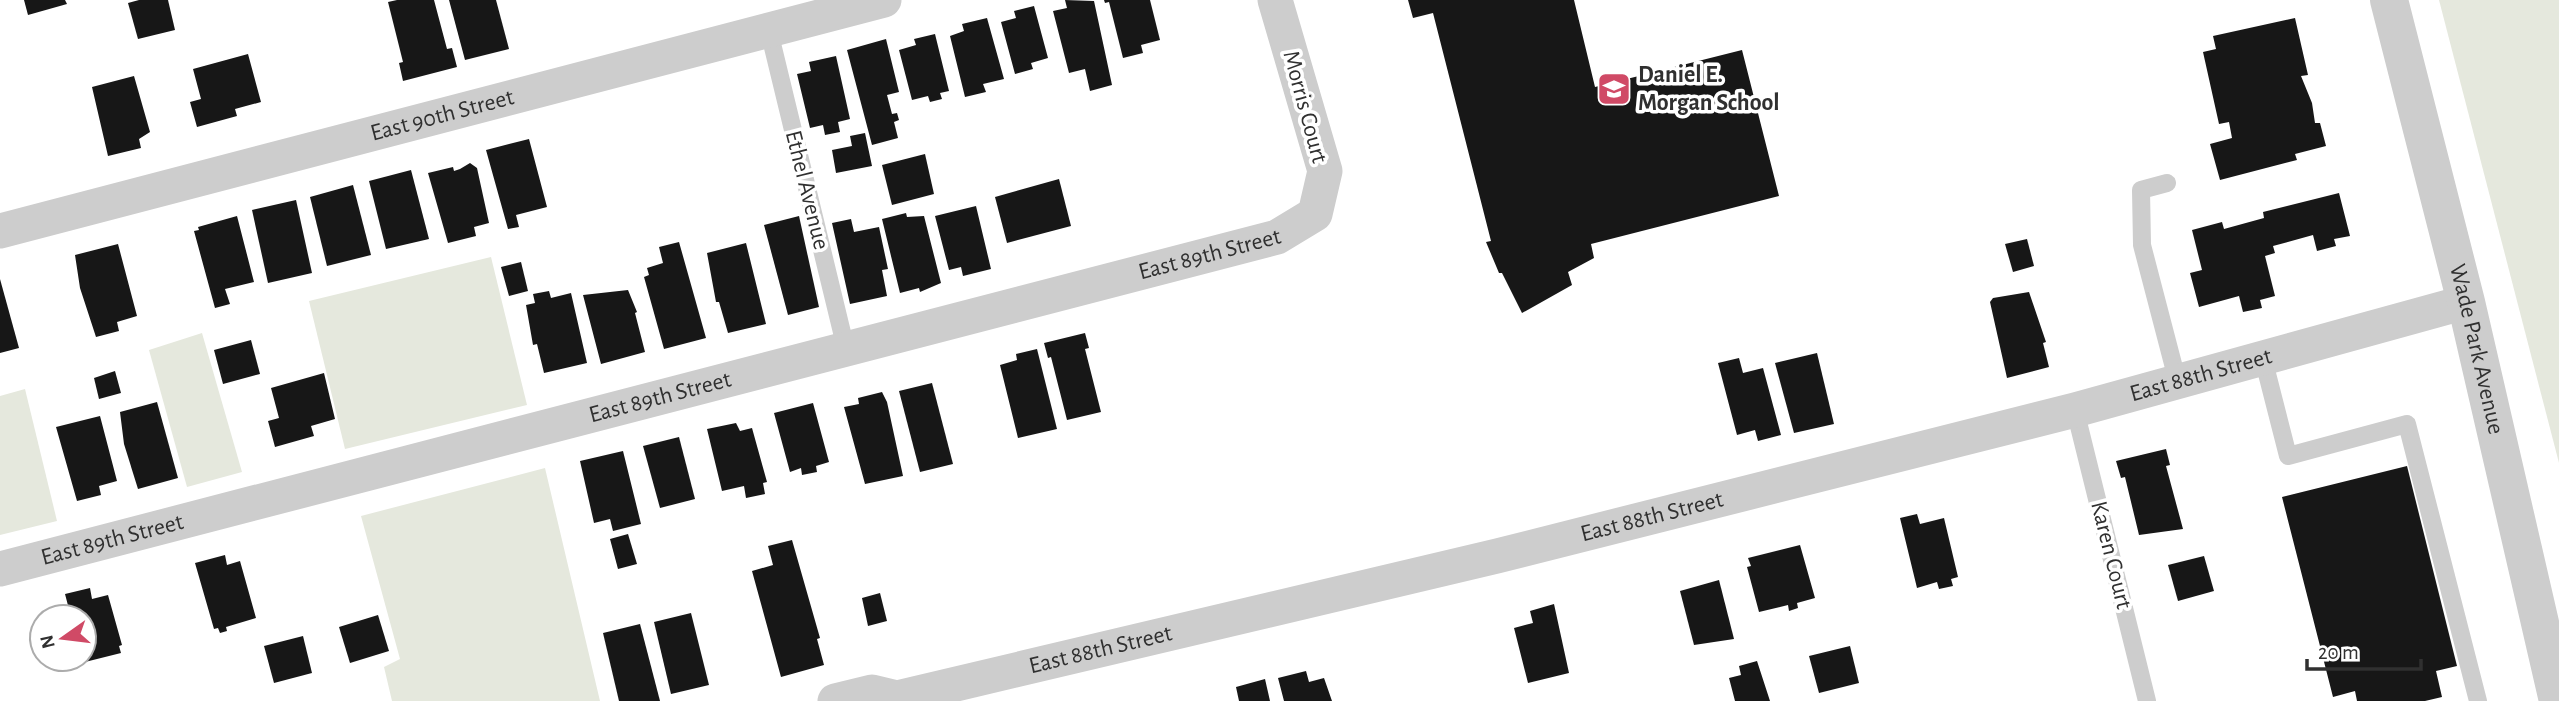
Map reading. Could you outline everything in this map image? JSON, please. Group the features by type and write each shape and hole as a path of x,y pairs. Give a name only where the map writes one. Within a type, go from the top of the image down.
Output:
{"street":[{"name":"East 90th Street","path":"0,231 884,0"},
{"name":"Morris Court","path":"1275,0 1325,171 1315,215"},
{"name":"Wade Park Avenue","path":"2389,0 2466,302 2558,701"},
{"name":"East 89th Street","path":"0,569 1277,237 1315,215"},
{"name":"East 88th Street","path":"835,701 872,692 897,700 1496,556 2178,383 2466,302"}],"lane":[{"name":"Ethel Avenue","path":"769,31 846,349"},
{"path":"2167,183 2141,190 2142,245 2178,383"},
{"path":"2263,358 2288,456 2407,424 2478,701"},
{"name":"Karen Court","path":"2074,410 2147,701"}],"shaded area":[{"path":"2439,0 2559,0 2559,463"},
{"path":"491,257 527,405 345,449 309,301"},
{"path":"202,333 242,472 187,487 149,350"},
{"path":"25,389 57,521 0,535 0,396"},
{"path":"545,468 600,701 392,701 384,667 400,659 361,516"}],"building":[{"path":"24,0 65,0 67,4 28,15"},
{"path":"139,0 168,0 175,30 138,39 128,3"},
{"path":"434,0 447,49 452,48 457,67 403,81 399,63 403,62 388,2"},
{"path":"449,0 496,0 509,49 465,60"},
{"path":"1065,0 1094,1 1112,85 1090,91 1085,69 1069,73 1053,11 1067,8"},
{"path":"1104,0 1150,0 1160,40 1141,45 1143,53 1123,58 1109,2 1105,3"},
{"path":"1408,0 1574,0 1595,87 1742,50 1779,196 1591,244 1594,258 1568,272 1572,285 1522,313 1502,273 1499,273 1486,242 1491,241 1433,13 1413,18"},
{"path":"1034,6 1048,58 1031,63 1033,69 1015,74 1001,22 1016,18 1014,11"},
{"path":"987,18 1004,79 983,84 986,92 965,97 950,36 964,31 962,24"},
{"path":"2295,18 2308,75 2301,76 2312,103 2315,123 2320,123 2326,146 2295,154 2297,160 2220,180 2210,144 2232,138 2229,122 2219,124 2203,52 2216,49 2213,36"},
{"path":"935,34 949,91 940,93 942,99 930,102 928,96 912,100 899,50 916,45 914,39"},
{"path":"886,39 899,92 887,95 892,114 897,113 899,120 894,122 898,138 872,145 847,50"},
{"path":"248,54 261,102 235,109 237,116 197,127 190,102 201,99 193,69"},
{"path":"836,56 850,119 838,122 840,132 825,135 823,125 810,128 797,74 811,71 809,62"},
{"path":"134,76 150,132 139,139 141,148 108,156 92,87"},
{"path":"865,133 872,166 836,173 832,150 852,146 850,136"},
{"path":"529,139 547,207 516,215 519,227 508,229 486,150"},
{"path":"925,154 934,194 892,205 882,165"},
{"path":"470,163 477,168 489,223 474,227 476,236 448,243 428,173 453,167 454,171"},
{"path":"411,170 429,239 386,249 369,181"},
{"path":"1059,179 1071,226 1007,243 995,197"},
{"path":"353,185 371,255 327,266 310,197"},
{"path":"2339,193 2350,236 2334,239 2336,246 2317,251 2313,235 2273,246 2275,253 2265,256 2275,296 2260,300 2262,308 2243,312 2239,296 2199,307 2190,273 2202,270 2192,230 2222,222 2224,229 2264,218 2263,212"},
{"path":"296,200 312,273 268,283 252,210"},
{"path":"976,206 991,269 963,276 961,267 949,270 935,216"},
{"path":"906,213 907,217 924,216 941,283 920,292 919,288 900,293 882,219"},
{"path":"237,216 254,282 225,289 230,304 215,308 194,231 199,230 198,227"},
{"path":"799,216 819,307 788,315 764,225"},
{"path":"851,219 854,232 879,227 888,269 882,270 887,296 850,304 832,223"},
{"path":"2027,239 2034,266 2013,272 2005,244"},
{"path":"679,242 706,338 664,349 644,277 649,275 647,268 663,263 659,247"},
{"path":"746,243 766,324 728,333 719,302 716,302 707,253"},
{"path":"118,244 137,316 117,322 119,331 96,337 80,288 75,255"},
{"path":"521,262 528,291 509,296 501,267"},
{"path":"0,279 19,348 0,353"},
{"path":"628,290 637,312 635,313 645,352 601,364 583,295"},
{"path":"549,291 551,298 571,293 587,363 544,373 537,344 533,345 526,305 535,303 533,294"},
{"path":"2029,292 2046,342 2043,343 2049,367 2007,378 1990,302 1993,298"},
{"path":"1085,333 1089,348 1085,349 1101,412 1067,420 1051,357 1048,358 1044,343"},
{"path":"251,340 260,374 223,384 214,350"},
{"path":"1037,349 1057,429 1018,438 1000,365 1017,360 1016,354"},
{"path":"1817,353 1834,424 1794,433 1775,363"},
{"path":"1739,358 1743,373 1763,368 1781,435 1758,441 1755,430 1737,435 1718,363"},
{"path":"115,371 121,393 99,399 94,378"},
{"path":"324,373 335,419 311,426 314,436 275,447 268,421 279,418 271,388"},
{"path":"932,383 953,464 920,472 899,391"},
{"path":"882,392 887,402 903,476 865,484 844,407 859,404 858,398"},
{"path":"157,402 178,478 138,489 124,444 120,412"},
{"path":"813,403 829,462 816,466 817,472 802,475 801,468 790,472 774,413"},
{"path":"100,416 117,481 99,486 101,495 77,501 56,427"},
{"path":"736,423 740,431 752,428 767,482 763,483 765,494 746,498 744,486 722,491 707,429"},
{"path":"679,437 695,499 660,508 643,446"},
{"path":"2166,449 2170,465 2166,466 2183,529 2139,535 2125,477 2121,478 2116,461"},
{"path":"623,451 641,524 613,531 610,519 594,523 580,461"},
{"path":"2407,466 2457,666 2436,671 2442,697 2425,701 2357,701 2355,691 2333,697 2282,497"},
{"path":"1917,514 1920,524 1944,518 1958,577 1951,579 1953,586 1939,589 1937,582 1917,588 1900,518"},
{"path":"628,534 637,564 618,569 610,539"},
{"path":"792,540 820,638 817,639 824,665 781,677 752,571 773,565 768,546"},
{"path":"1800,545 1815,598 1797,603 1798,608 1789,611 1788,605 1759,612 1747,567 1751,566 1748,558"},
{"path":"225,555 227,565 240,561 256,618 226,627 227,631 220,633 218,628 214,629 195,563"},
{"path":"2204,556 2214,591 2178,601 2168,565"},
{"path":"1719,580 1734,639 1694,645 1680,591"},
{"path":"90,588 92,599 108,595 122,645 119,646 121,653 98,659 98,603 67,603 65,594"},
{"path":"880,593 887,621 868,626 862,598"},
{"path":"1554,604 1569,673 1528,683 1514,628 1533,623 1530,611"},
{"path":"691,613 709,685 671,694 654,622"},
{"path":"378,615 389,651 350,663 339,627"},
{"path":"640,624 660,701 619,701 603,633"},
{"path":"303,636 312,673 274,683 264,646"},
{"path":"1850,646 1859,683 1819,693 1809,656"},
{"path":"1757,661 1770,701 1735,701 1729,678 1741,675 1739,666"},
{"path":"1306,671 1309,682 1324,678 1332,701 1284,701 1278,678"},
{"path":"1265,679 1270,701 1239,701 1236,687"}],"place":[{"name":"Daniel E. Morgan School","path":"1614,89"}]}
